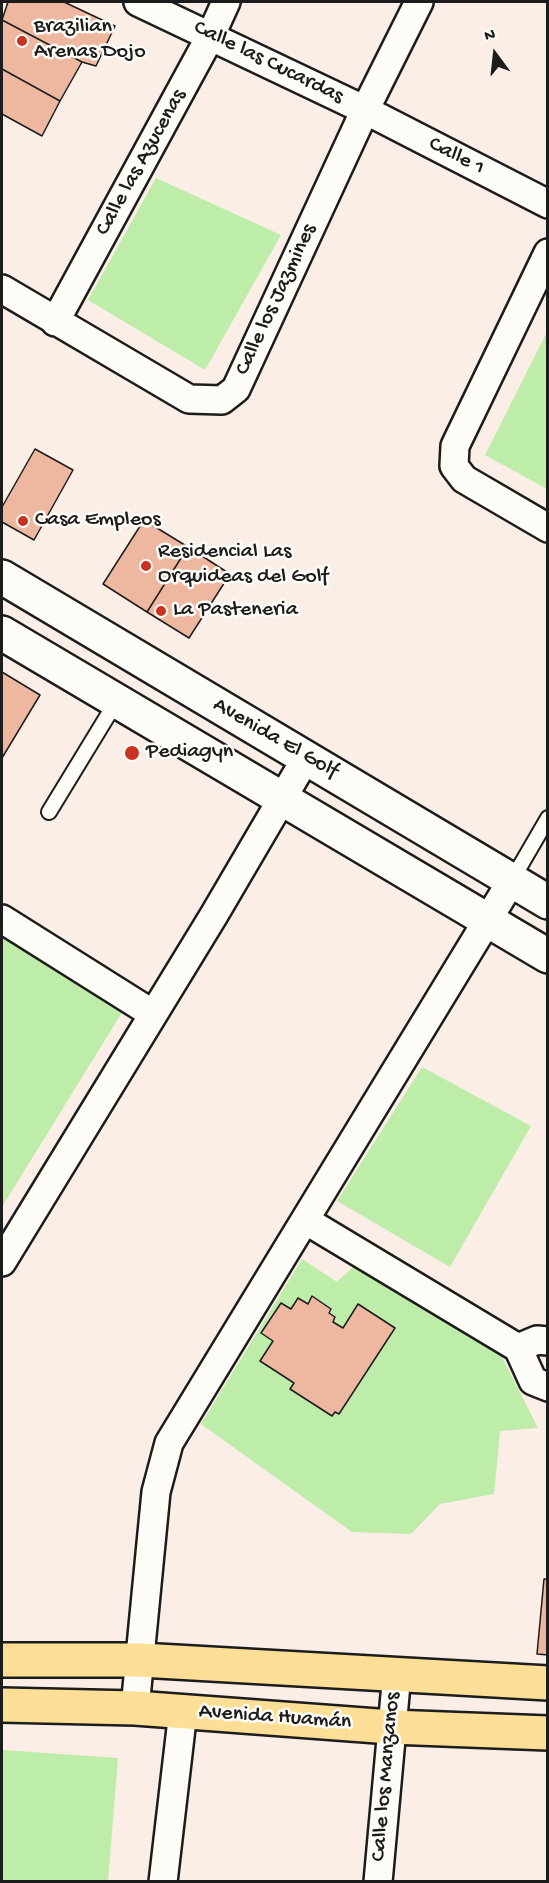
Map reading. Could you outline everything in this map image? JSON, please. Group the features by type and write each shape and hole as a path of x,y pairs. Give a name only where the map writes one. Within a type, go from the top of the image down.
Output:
{"main road":[{"name":"Avenida El Golf","path":"2,577 548,902"},
{"path":"2,633 548,956"},
{"path":"102,694 113,644"},
{"path":"2,1660 140,1660 548,1683"},
{"name":"Avenida Huamán","path":"2,1705 135,1707 391,1727 548,1733"}],"street":[{"name":"Calle las Cucardas","path":"138,2 212,34 365,110"},
{"name":"Calle las Azucenas","path":"55,322 212,34 226,2"},
{"name":"Calle los Jazmines","path":"2,289 189,399 222,400 236,389 365,110 419,2"},
{"name":"Calle 1","path":"365,110 548,204"},
{"path":"548,253 455,446 454,466 464,479 548,528"},
{"path":"2,1262 283,800 306,758"},
{"path":"135,1707 156,1492 169,1443 512,880"},
{"path":"2,919 153,1014"},
{"path":"305,1220 518,1348 532,1381 548,1387"},
{"path":"518,1348 537,1340 548,1341"},
{"name":"Calle los Manzanos","path":"378,1881 397,1674"},
{"path":"163,1881 183,1711"}],"lane":[{"path":"49,812 102,694"},
{"path":"512,880 548,818"}],"green space":[{"path":"156,178 281,235 205,370 88,300"},
{"path":"547,332 547,489 485,455"},
{"path":"2,934 126,1006 2,1207"},
{"path":"422,1067 531,1126 450,1267 337,1201"},
{"path":"302,1259 337,1282 353,1267 498,1349 538,1428 500,1431 494,1494 440,1504 411,1534 352,1532 201,1424"},
{"path":"2,1750 118,1758 108,1881 2,1881"}],"building":[{"path":"8,2 64,2 115,26 96,66 82,62 2,20"},
{"name":"Brazilian Arenas Dojo","path":"2,20 82,62 60,101 2,69"},
{"path":"2,69 60,101 42,136 2,114"},
{"path":"35,449 73,470 34,540 2,522 2,507"},
{"name":"Residencial Las Orquideas del Golf","path":"144,520 188,547 147,612 103,584"},
{"path":"188,547 230,574 189,638 147,612"},
{"path":"2,672 40,695 2,758"},
{"path":"312,1296 331,1309 329,1313 335,1317 333,1322 343,1328 358,1304 395,1328 339,1414 335,1412 332,1416 290,1389 294,1383 260,1361 273,1341 261,1333 281,1303 291,1309 298,1298 308,1304"},
{"path":"544,1579 548,1579 548,1655 537,1654"}],"place":[{"name":"Brazilian Arenas Dojo","path":"22,41"},
{"name":"Casa Empleos","path":"23,521"},
{"name":"Residencial Las Orquideas del Golf","path":"146,566"},
{"name":"La Pasteneria","path":"161,611"},
{"name":"Pediagyn","path":"132,753"}]}
